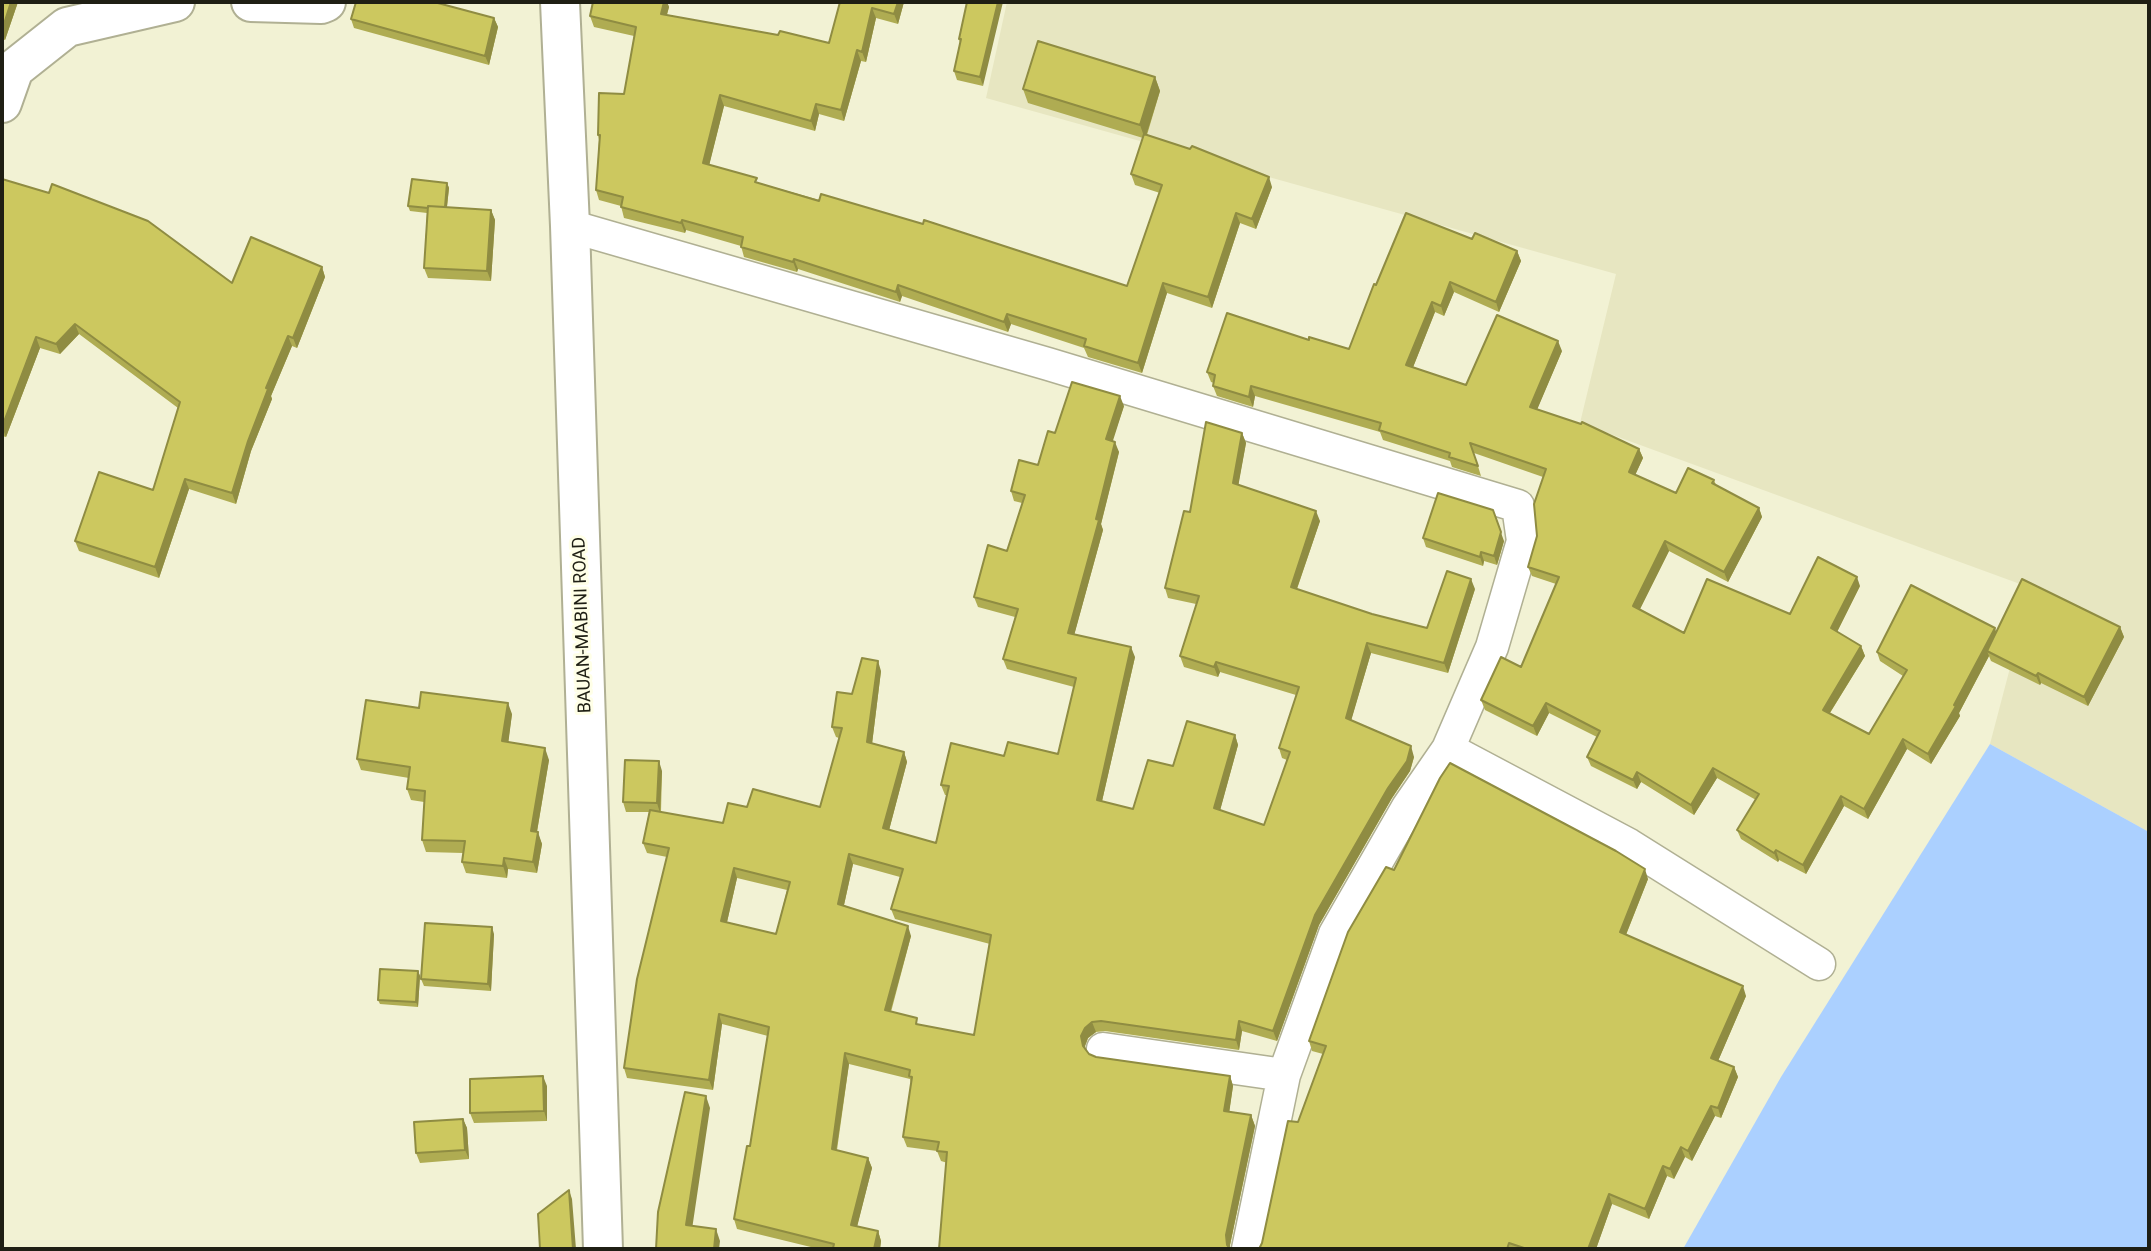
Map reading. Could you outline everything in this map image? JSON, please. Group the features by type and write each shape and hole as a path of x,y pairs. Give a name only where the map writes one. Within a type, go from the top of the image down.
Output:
{"main road":[{"path":"6,79 66,27 175,2"},
{"path":"251,2 326,2"},
{"name":"BAUAN-MABINI ROAD","path":"560,2 570,226 603,1249"}],"street":[{"path":"570,226 1048,364 1518,506 1523,541 1492,647 1448,749 1408,807 1335,934 1284,1075 1248,1249"},
{"path":"1448,749 1629,845 1819,964"},
{"path":"1103,1049 1284,1075"}],"shaded area":[{"path":"1007,2 2149,2 2149,832 1990,744 2031,588 1580,423 1616,274 986,98"}],"water":[{"path":"1990,744 2149,832 2149,1249 1683,1249 1781,1077"}],"building":[{"path":"2,2 11,2 2,30"},
{"path":"356,2 434,2 494,18 485,56 351,19"},
{"path":"593,2 664,2 661,14 778,35 780,31 829,43 840,2 898,2 894,14 872,8 862,52 857,50 841,110 816,104 811,121 720,95 703,163 757,178 755,182 819,201 821,194 923,224 924,220 1127,286 1162,185 1131,174 1144,134 1190,149 1192,146 1269,177 1252,219 1236,213 1208,297 1163,283 1138,363 1084,346 1086,339 1007,314 1004,322 898,285 896,292 794,259 793,262 741,247 743,237 621,207 623,197 596,190 600,135 599,93 624,94 636,27 590,16"},
{"path":"967,2 998,2 980,77 954,71"},
{"path":"1038,41 1155,77 1140,125 1023,89"},
{"path":"2,179 49,193 52,184 148,221 232,283 251,237 322,267 293,338 288,336 266,388 268,389 232,493 185,479 155,567 75,541 99,472 153,490 180,402 75,324 56,344 36,337 2,427"},
{"path":"412,179 447,183 445,207 408,206"},
{"path":"428,206 491,210 487,271 424,268"},
{"path":"1406,213 1472,239 1475,233 1517,251 1496,302 1450,282 1441,306 1432,302 1406,365 1466,385 1497,315 1558,341 1530,407 1581,424 1582,422 1639,449 1629,472 1676,493 1688,468 1714,480 1712,483 1759,508 1724,572 1665,541 1633,606 1684,633 1707,579 1790,614 1818,557 1857,577 1831,628 1861,646 1823,710 1869,734 1907,670 1877,652 1911,585 1995,628 1954,705 1956,706 1928,754 1903,739 1864,809 1841,796 1803,865 1776,850 1774,853 1737,830 1759,794 1713,768 1691,805 1637,772 1633,780 1587,757 1600,731 1546,703 1533,726 1481,700 1501,657 1521,667 1559,577 1528,567 1537,536 1534,504 1546,469 1470,443 1478,466 1449,457 1450,453 1379,430 1381,423 1251,386 1249,397 1213,386 1215,375 1207,372 1227,313 1309,340 1309,337 1349,349"},
{"path":"1072,382 1120,396 1106,439 1115,442 1096,519 1099,520 1068,633 1131,647 1097,800 1133,809 1148,760 1173,766 1187,721 1235,735 1214,808 1264,825 1290,752 1279,748 1299,687 1216,662 1214,667 1180,656 1199,596 1165,588 1184,511 1190,512 1206,422 1242,433 1233,483 1316,511 1291,587 1372,614 1427,628 1447,571 1471,579 1444,663 1367,643 1346,718 1411,746 1407,761 1388,788 1315,915 1273,1031 1239,1021 1236,1040 1101,1021 1092,1022 1081,1036 1083,1046 1089,1054 1096,1057 1230,1076 1224,1111 1251,1115 1226,1235 1230,1249 939,1249 947,1152 937,1151 939,1142 903,1137 912,1077 909,1076 910,1070 845,1053 832,1149 868,1158 851,1225 878,1231 874,1249 833,1248 834,1244 734,1219 747,1146 750,1146 769,1027 719,1014 709,1080 624,1068 637,979 669,848 643,843 650,810 723,823 728,803 747,807 753,789 820,807 842,728 832,727 837,692 852,694 862,658 878,661 867,742 904,752 883,828 936,843 949,786 941,785 951,743 1004,756 1008,742 1058,754 1076,678 1003,659 1018,609 974,597 988,545 1007,551 1025,495 1011,491 1019,460 1038,465 1048,431 1055,433","holes":["849,854 903,869 891,909 991,935 974,1035 916,1024 917,1018 885,1010 908,926 838,904","734,868 790,882 776,934 721,921"]},
{"path":"1438,493 1493,510 1501,532 1494,556 1481,552 1480,557 1423,538"},
{"path":"2022,579 2120,627 2084,697 1987,651"},
{"path":"421,692 508,703 502,741 545,748 531,831 538,832 533,862 504,858 503,866 462,862 465,841 422,840 425,791 407,789 410,767 357,759 366,700 419,708"},
{"path":"625,760 659,761 657,803 623,802"},
{"path":"1450,763 1645,869 1620,932 1743,986 1711,1058 1734,1067 1718,1108 1711,1106 1688,1151 1681,1147 1670,1169 1663,1166 1645,1209 1609,1194 1588,1249 1527,1249 1509,1243 1507,1249 1259,1249 1288,1121 1298,1122 1326,1046 1309,1041 1348,932 1386,867 1394,870"},
{"path":"425,923 492,927 488,984 421,979"},
{"path":"380,969 418,971 416,1002 378,1000"},
{"path":"543,1076 544,1111 470,1113 470,1079"},
{"path":"685,1092 706,1096 686,1225 716,1229 714,1249 656,1249 658,1212"},
{"path":"463,1119 465,1150 416,1153 414,1122"},
{"path":"569,1190 573,1249 540,1249 538,1214"}]}
